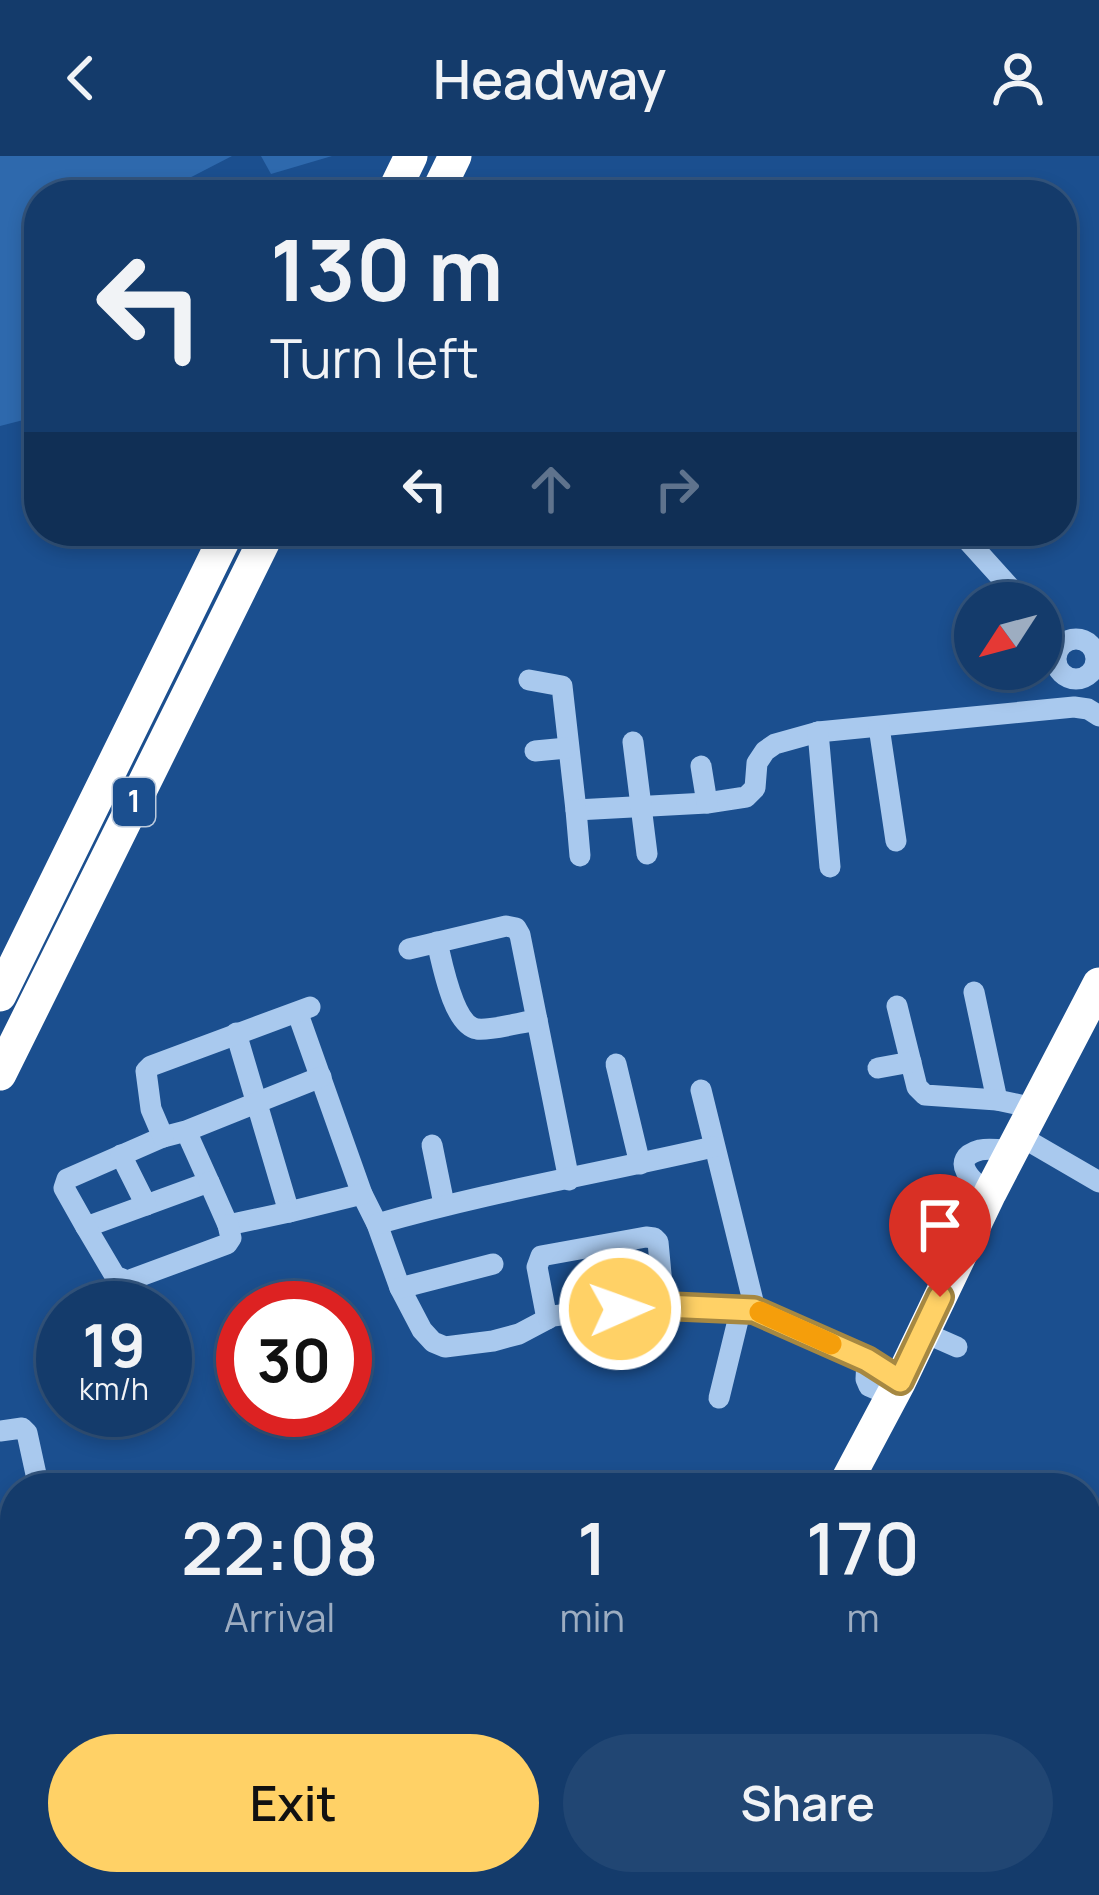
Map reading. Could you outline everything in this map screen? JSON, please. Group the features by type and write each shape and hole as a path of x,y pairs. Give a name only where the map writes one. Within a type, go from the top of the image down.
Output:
{"highway":[{"name":"1","path":"0,995 221,546"},
{"name":"1","path":"0,1074 261,546"},
{"path":"851,1473 1099,984"}],"street":[{"path":"973,546 1005,582"},
{"path":"1062,644 1072,638 1088,641 1098,654 1094,678 1074,680 1062,675"},
{"path":"530,680 562,686 580,856"},
{"path":"576,810 746,797 755,788 758,763 765,752 775,744 818,732 1074,706 1099,716"},
{"path":"879,727 896,841"},
{"path":"818,732 830,867"},
{"path":"633,742 647,854"},
{"path":"535,752 567,748"},
{"path":"701,766 707,803"},
{"path":"409,950 506,926 520,935 569,1180"},
{"path":"436,942 453,1001 466,1023 477,1029 537,1020"},
{"path":"974,992 997,1100 1022,1132 1099,1182"},
{"path":"897,1006 917,1088 925,1095 997,1100"},
{"path":"164,1137 151,1109 146,1070 305,1010 321,1077 362,1194 400,1288 433,1342 445,1347 493,1341 547,1319 584,1312 664,1306 748,1309 867,1360 869,1386 896,1388"},
{"path":"236,1033 289,1212"},
{"path":"878,1067 911,1062"},
{"path":"616,1064 640,1164"},
{"path":"186,1131 231,1238 227,1244 127,1281 115,1276 64,1188 68,1179 164,1137 321,1077"},
{"path":"701,1090 748,1309 719,1398"},
{"path":"432,1145 444,1204"},
{"path":"377,1224 444,1204 713,1147"},
{"path":"121,1155 146,1204"},
{"path":"86,1227 209,1182"},
{"path":"228,1226 362,1194"},
{"path":"547,1319 537,1267 541,1256 646,1238 658,1243 664,1306"},
{"path":"400,1288 494,1264"},
{"path":"923,1332 957,1347"},
{"path":"0,1431 22,1428 27,1433 36,1473"}],"shaded area":[{"path":"0,156 232,156 186,180 24,180 24,420 0,426"},
{"path":"261,156 332,156 271,174"}],"slow traffic":[{"path":"760,1312 831,1344"}],"route":[{"path":"620,1309 754,1310 867,1360 900,1381 940,1297"}]}
